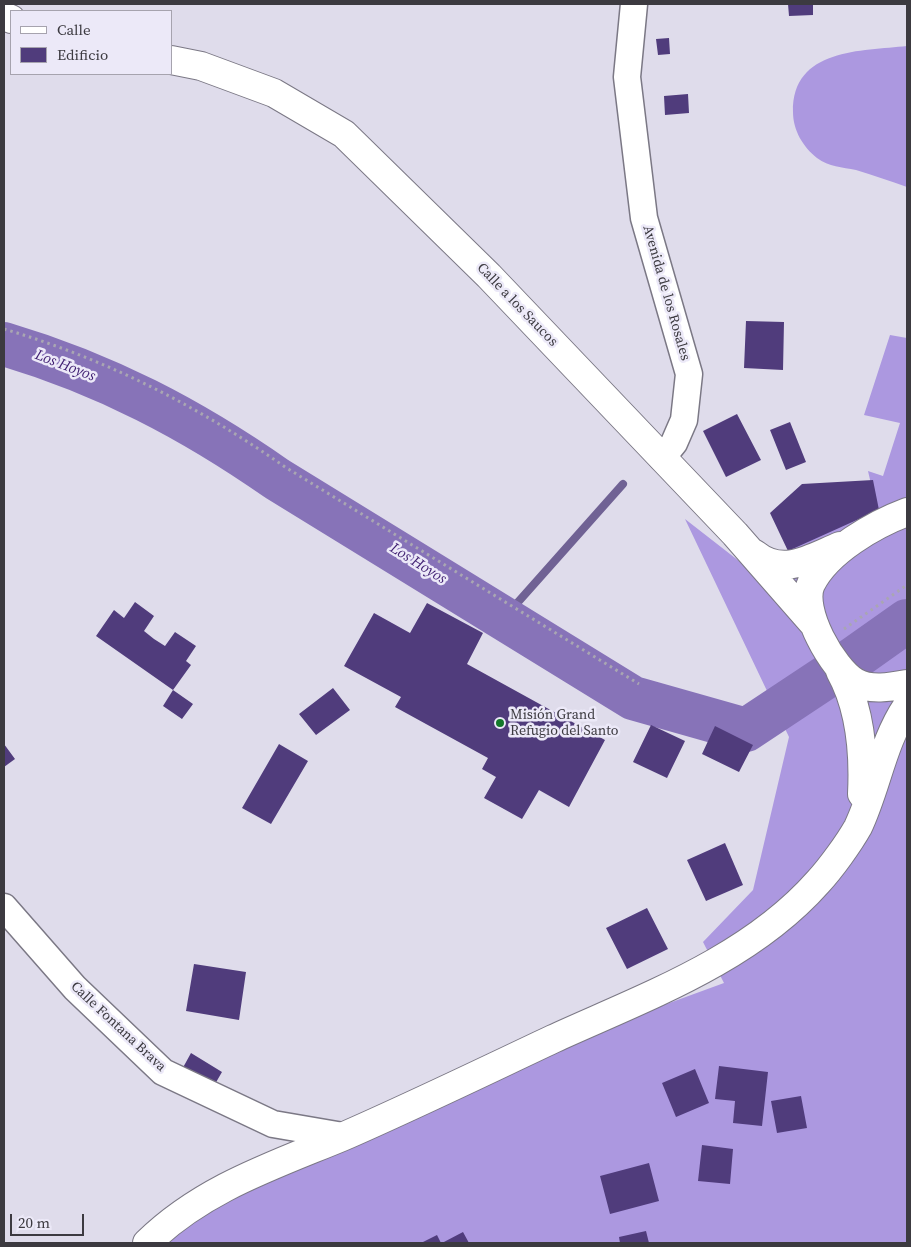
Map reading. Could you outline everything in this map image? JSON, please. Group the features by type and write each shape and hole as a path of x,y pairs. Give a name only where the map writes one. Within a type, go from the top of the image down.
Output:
{"main road":[{"name":"Calle a los Saucos","path":"172,60 201,66 274,93 344,134 489,276 748,548 818,632"},
{"path":"857,828 862,778 859,732 853,699 818,632 808,601 812,584 833,557 854,540 876,526 907,512"},
{"path":"748,548 760,558 782,566 804,560 854,540"},
{"path":"840,671 857,684 882,688 907,684"},
{"path":"148,1243 177,1217 208,1196 240,1178 343,1136 697,972 766,930 818,882 857,828 888,739 907,706"}],"street":[{"name":"Avenida de los Rosales","path":"634,4 627,77 644,218 689,374 684,420 674,443 662,458"},
{"name":"Calle Fontana Brava","path":"4,907 74,988 163,1072 273,1124 343,1136"}],"path":[{"path":"4,329 86,356 189,405 239,434 286,467 639,684"},
{"path":"818,632 907,585"}],"shaded area":[{"path":"907,46 907,187 856,170 831,165 817,158 807,149 800,138 793,119 796,91 804,75 817,64 833,57 870,49"},
{"path":"890,335 907,338 907,1243 166,1243 181,1227 245,1187 527,1055 724,983 703,942 753,890 789,737 685,519 748,568 877,510 868,471 883,476 900,423 864,415"}],"building":[{"path":"788,4 813,4 813,15 789,16"},
{"path":"669,38 670,54 658,55 656,39"},
{"path":"688,94 689,113 665,115 664,96"},
{"path":"746,321 784,322 783,370 744,368"},
{"path":"737,414 761,460 726,477 703,431"},
{"path":"790,422 806,462 786,470 770,430"},
{"path":"873,480 879,510 788,551 770,513 802,484"},
{"path":"135,602 154,616 144,631 154,639 165,646 175,632 196,646 186,661 191,665 173,690 96,636 114,610 124,618"},
{"name":"Misión Grand Refugio del Santo","path":"427,603 483,633 467,664 605,740 569,807 539,790 522,819 484,798 496,777 482,769 488,758 395,707 401,697 344,666 374,613 410,633"},
{"path":"333,688 350,710 316,735 299,714"},
{"path":"173,690 193,704 182,719 163,706"},
{"path":"651,725 685,741 667,778 633,762"},
{"path":"715,726 753,745 739,772 702,754"},
{"path":"4,744 15,759 4,767"},
{"path":"279,744 308,761 271,824 242,808"},
{"path":"725,843 743,885 706,901 687,860"},
{"path":"647,908 668,949 627,969 606,928"},
{"path":"194,964 246,972 239,1020 186,1011"},
{"path":"191,1053 222,1072 211,1091 180,1073"},
{"path":"719,1066 768,1072 762,1126 733,1123 735,1101 715,1099"},
{"path":"695,1069 709,1103 676,1117 662,1083"},
{"path":"801,1096 807,1128 777,1133 771,1101"},
{"path":"702,1145 733,1149 730,1184 698,1181"},
{"path":"649,1163 659,1201 610,1214 600,1176"},
{"path":"646,1231 649,1243 620,1243 619,1237"},
{"path":"463,1232 469,1243 442,1243"},
{"path":"437,1235 441,1243 421,1243"}],"waterway":[{"name":"Los Hoyos","path":"4,344 77,369 146,400 179,418 633,698 746,730 829,675"},
{"path":"503,619 623,484"},
{"name":"Los Hoyos","path":"849,662 907,621"}],"place":[{"name":"Misión Grand Refugio del Santo","path":"500,723"}]}
